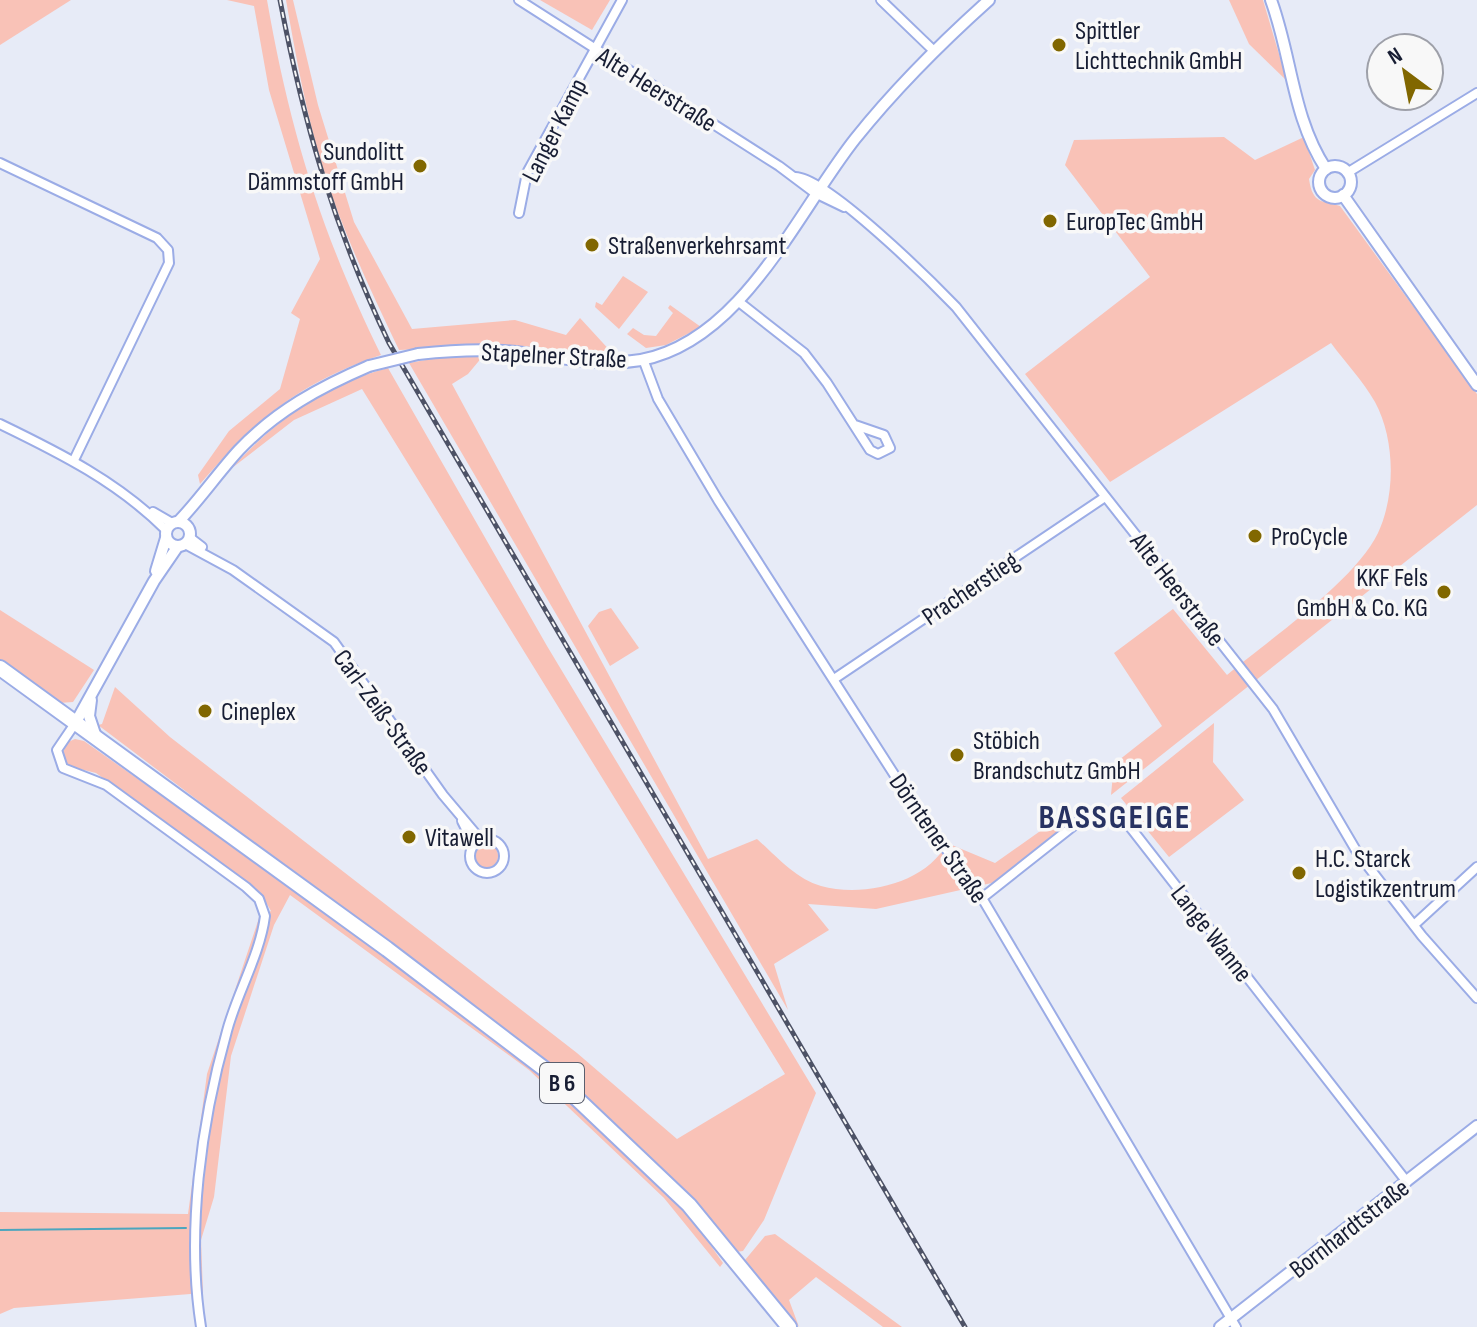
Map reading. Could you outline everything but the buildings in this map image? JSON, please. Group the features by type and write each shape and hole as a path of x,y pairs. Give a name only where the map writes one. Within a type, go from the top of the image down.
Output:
{"main road":[{"name":"B 6","path":"0,668 551,1074 689,1205 789,1327"}],"street":[{"name":"Alte Heerstraße","path":"519,0 844,207 906,257 956,307 1273,709 1357,852 1477,998"},
{"name":"Langer Kamp","path":"519,213 527,173 622,0"},
{"path":"881,0 934,51"},
{"name":"Stapelner Straße","path":"76,722 178,533 201,498 239,451 286,409 312,392 369,366 418,354 502,351 609,363 643,359 696,338 739,302 817,190 884,104 934,51 989,0"},
{"path":"1271,0 1296,103 1312,144 1326,169"},
{"path":"1347,173 1477,93"},
{"path":"0,163 157,238 169,253 169,263 74,460"},
{"path":"1335,166 1347,173 1351,184 1343,195 1332,197 1323,193 1320,178 1326,169 1335,166"},
{"path":"1343,195 1477,385"},
{"path":"739,302 804,353 855,425"},
{"name":"Dörntener Straße","path":"643,359 674,426 772,588 915,807 982,898 1233,1323"},
{"name":"Carl-Zeiß-Straße","path":"0,424 74,460 338,646 462,821 462,827 478,843"},
{"name":"Pracherstieg","path":"834,679 1105,497"},
{"path":"93,695 57,750 63,768 92,776 106,785 254,893 265,916 227,1031 205,1145 196,1236 196,1291 201,1327"},
{"path":"88,707 91,727 101,740"},
{"name":"Lange Wanne","path":"982,898 1082,819 1097,812 1127,823 1407,1182"},
{"path":"1414,925 1477,867"},
{"name":"Bornhardtstraße","path":"1220,1327 1233,1323 1477,1126"}],"shaded area":[{"path":"0,0 71,0 0,45"},
{"path":"227,0 267,0 286,94 310,182 360,311 381,355 302,391 240,440 200,484 198,475 229,431 280,389 300,319 291,313 320,259 269,90 254,6"},
{"path":"286,0 293,0 318,105 354,222 412,329 515,320 566,335 580,318 614,355 508,345 399,350 331,191 306,106"},
{"path":"540,0 610,0 592,30"},
{"path":"1229,0 1263,0 1287,81 1249,44"},
{"path":"1224,137 1255,160 1304,137 1315,170 1309,179 1313,193 1319,200 1340,206 1477,394 1477,505 1111,795 1114,764 1162,726 1114,653 1173,609 1227,675 1310,608 1351,570 1378,533 1388,501 1391,467 1382,417 1365,387 1331,343 1110,482 1025,374 1150,277 1065,165 1074,140"},
{"path":"623,276 648,292 619,329 595,307 596,302 602,305"},
{"path":"670,305 701,327 666,345 646,348 627,334 633,328 644,335 656,336 673,313 668,308"},
{"path":"453,355 483,356 468,374 452,384 708,859 757,839 812,883 856,890 892,884 909,877 938,857 947,843 995,863 1060,817 1068,825 996,882 876,909 808,904 829,930 774,964 788,1010 409,363"},
{"path":"388,368 547,646 816,1093 764,1220 743,1251 736,1252 653,1161 555,1070 98,725 102,724 115,687 170,737 577,1053 677,1139 785,1074 362,389 294,420 232,468 302,406 343,384"},
{"path":"611,608 639,648 610,666 588,626 599,612"},
{"path":"0,610 94,670 73,702 59,703 0,662"},
{"path":"1214,723 1213,762 1244,800 1169,857 1121,798"},
{"path":"75,739 84,741 376,947 549,1077 685,1209 723,1263 720,1267 664,1198 529,1070 290,895 274,925 231,1056 214,1197 201,1240 203,1293 14,1308 0,1314 0,1212 188,1214 207,1074 259,918 271,911 260,892 96,773 68,766 63,752 68,742"},
{"path":"486,844 495,847 498,856 495,865 486,868 477,865 474,856 477,847"},
{"path":"775,1234 902,1327 883,1327 816,1277 789,1300 799,1327 745,1260 765,1236"}],"waterway":[{"path":"0,1230 186,1228"}],"railway":[{"path":"280,0 299,90 323,175 352,258 389,343 965,1327"}],"place":[{"name":"Spittler Lichttechnik GmbH","path":"1059,45"},
{"name":"Sundolitt Dämmstoff GmbH","path":"420,166"},
{"name":"EuropTec GmbH","path":"1050,221"},
{"name":"Straßenverkehrsamt","path":"592,245"},
{"name":"ProCycle","path":"1255,536"},
{"name":"KKF Fels GmbH & Co. KG","path":"1444,592"},
{"name":"Cineplex","path":"205,711"},
{"name":"Stöbich Brandschutz GmbH","path":"957,755"},
{"name":"Vitawell","path":"409,837"},
{"name":"H.C. Starck Logistikzentrum","path":"1299,873"}],"district":[{"name":"BASSGEIGE","path":"1115,816"}]}
